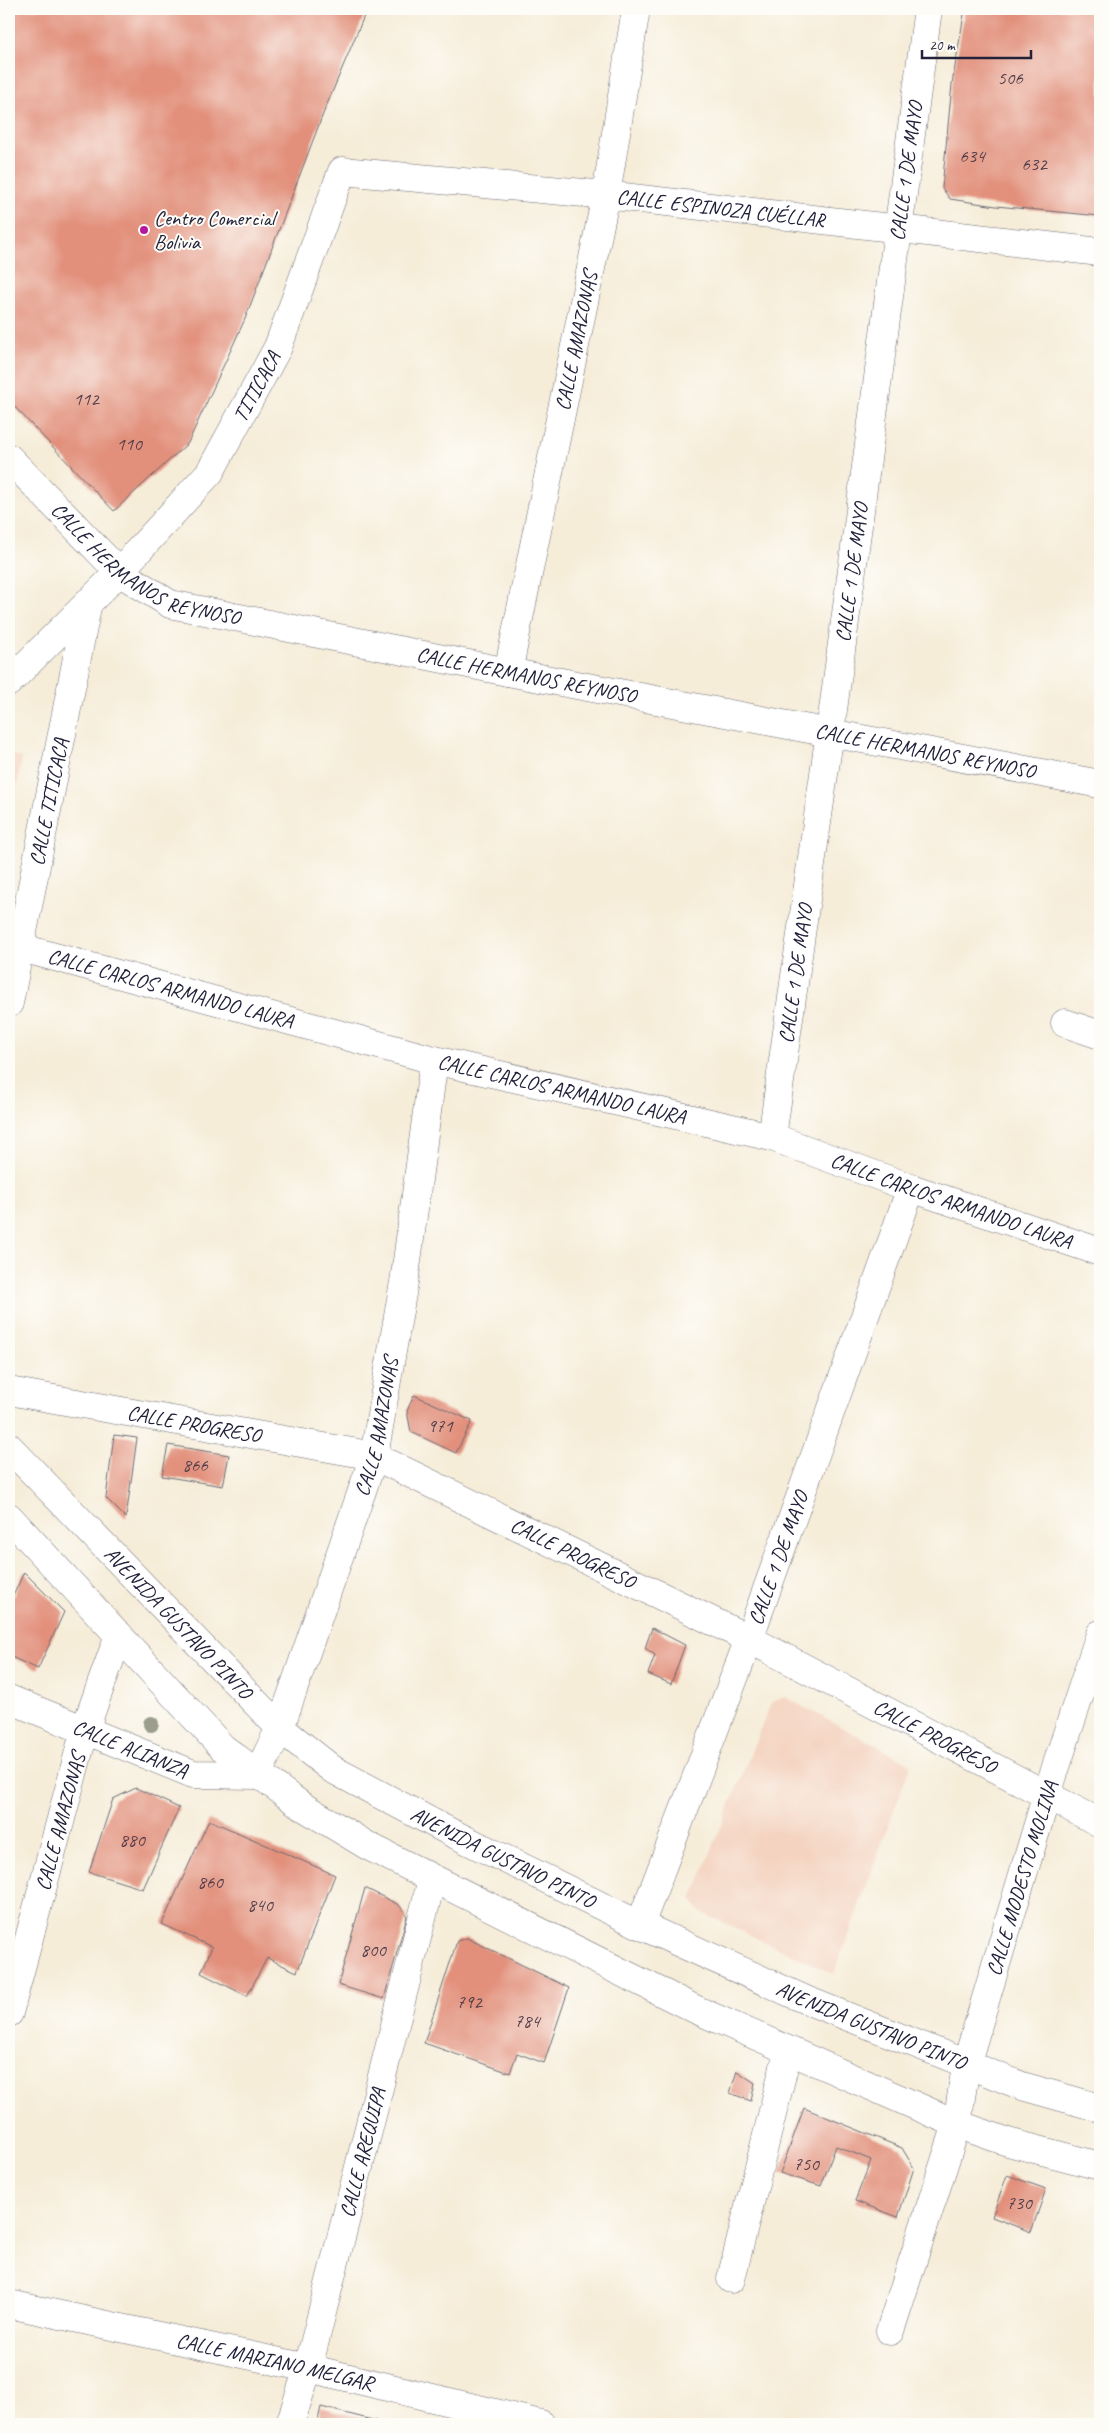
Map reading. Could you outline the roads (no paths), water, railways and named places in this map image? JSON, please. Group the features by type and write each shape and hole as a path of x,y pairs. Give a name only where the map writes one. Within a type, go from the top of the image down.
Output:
{"street":[{"name":"CALLE AMAZONAS","path":"508,672 606,195 636,9"},
{"name":"CALLE 1 DE MAYO","path":"772,1137 830,732 928,9"},
{"name":"CALLE ESPINOZA CUÉLLAR","path":"342,171 606,195 1100,252"},
{"name":"TITICACA","path":"9,682 119,572 210,472 278,347 342,171"},
{"name":"CALLE HERMANOS REYNOSO","path":"9,458 119,572 170,604 508,672 1100,784"},
{"name":"CALLE TITICACA","path":"9,1002 18,947 88,602"},
{"name":"CALLE CARLOS ARMANDO LAURA","path":"18,947 434,1060 772,1137 911,1188 1100,1252"},
{"path":"1065,1023 1100,1035"},
{"name":"CALLE AMAZONAS","path":"257,1775 280,1728 374,1456 405,1276 434,1060"},
{"name":"CALLE 1 DE MAYO","path":"640,1925 749,1639 911,1188"},
{"name":"CALLE PROGRESO","path":"9,1391 374,1456 749,1639 1100,1823"},
{"name":"AVENIDA GUSTAVO PINTO","path":"9,1447 280,1728 332,1769 450,1832 640,1925 806,2000 1022,2086 1100,2108"},
{"path":"9,1517 223,1748 257,1775 302,1806 368,1846 697,2010 788,2051 957,2124 1008,2142 1100,2166"},
{"name":"CALLE MODESTO MOLINA","path":"890,2331 957,2124 966,2065 1047,1794 1100,1634"},
{"name":"CALLE AMAZONAS","path":"9,2013 85,1729 119,1635"},
{"name":"CALLE ALIANZA","path":"9,1699 193,1774 257,1775"},
{"name":"CALLE AREQUIPA","path":"290,2424 308,2368 432,1879"},
{"path":"731,2279 788,2051"},
{"name":"CALLE MARIANO MELGAR","path":"9,2304 308,2368 541,2424"}],"place":[{"name":"Centro Comercial Bolivia","path":"144,230"}]}
